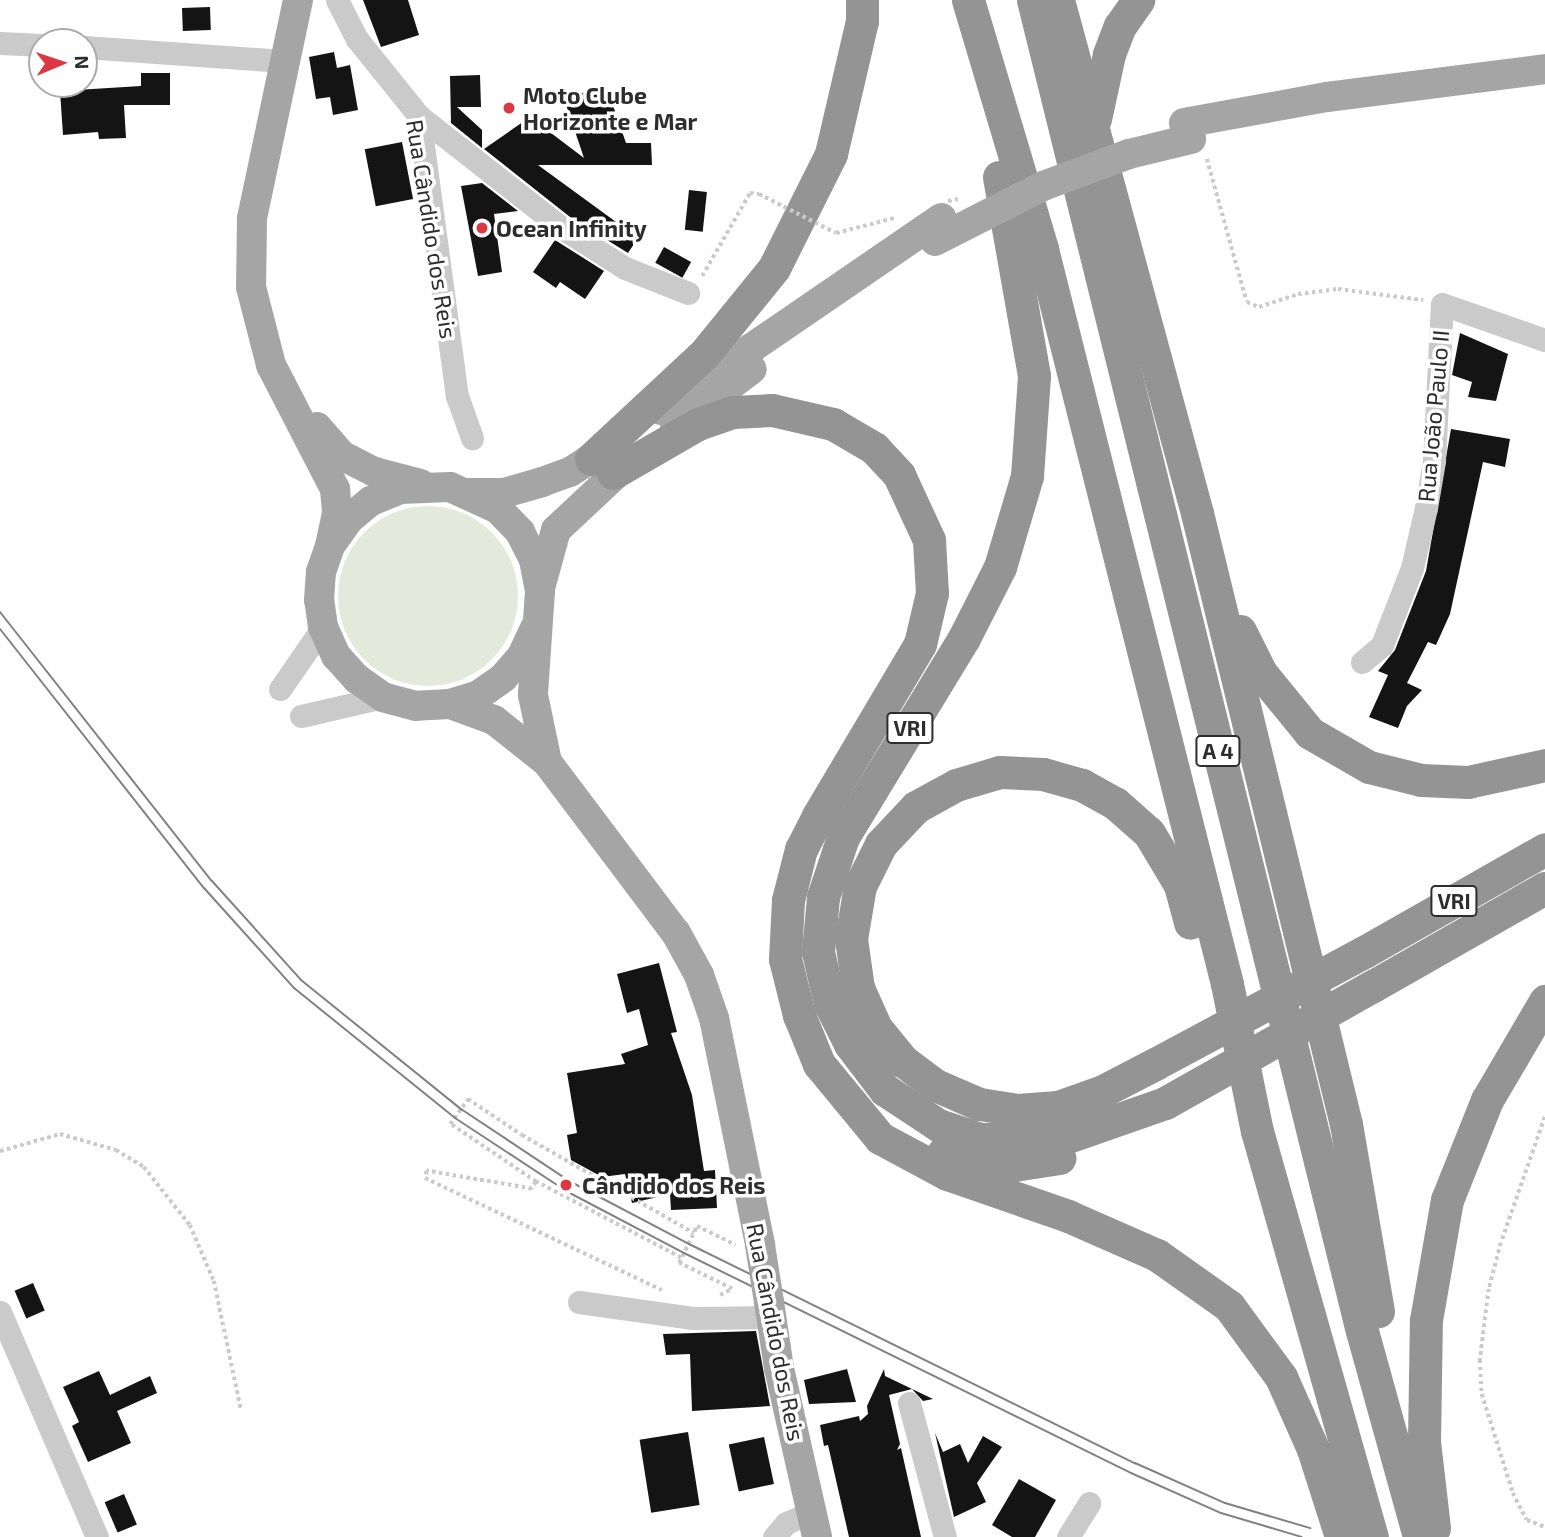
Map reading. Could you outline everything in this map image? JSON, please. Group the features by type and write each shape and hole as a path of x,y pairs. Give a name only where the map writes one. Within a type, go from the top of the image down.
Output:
{"highway":[{"path":"602,466 705,353 774,268 831,154 862,20 862,0"},
{"name":"A 4","path":"968,0 983,60 1045,262 1227,984 1257,1131 1372,1537"},
{"name":"A 4","path":"1032,0 1362,1331 1419,1537"},
{"path":"1058,0 1094,121 1197,513 1346,1124 1410,1500"},
{"path":"1094,121 1109,54 1120,26 1138,0"},
{"name":"VRI","path":"983,60 997,169 1034,376 1027,476 1000,566 964,638 843,838 823,897 818,952 830,1004 850,1044 884,1090 938,1125 980,1139 1065,1138 1165,1103 1545,888"},
{"path":"602,466 698,424 733,412 772,410 824,421 874,448 899,475 919,510 929,540 932,593 920,644 817,816 801,849 788,900 785,959 799,1015 819,1063 880,1138 936,1168 1157,1255 1228,1306 1281,1377 1313,1449 1340,1537"},
{"path":"1197,513 1237,625 1261,673 1310,733 1369,767 1421,780 1468,782 1545,765"},
{"name":"VRI","path":"1257,1131 1211,1000 1180,885 1149,833 1115,803 1082,785 1043,774 1000,772 956,785 916,807 881,844 860,887 851,939 858,988 876,1028 903,1061 935,1085 979,1104 1017,1110 1058,1107 1103,1091 1155,1064 1363,951 1545,849"},
{"path":"1436,1537 1424,1442 1426,1320 1447,1200 1487,1100 1545,1001"},
{"name":"VRI","path":"855,1106 930,1149 978,1163 1014,1165 1070,1156 1124,1137 1165,1103"}],"main road":[{"path":"298,0 284,61 249,253 258,327 271,365 335,489 337,513 330,546"},
{"path":"1193,133 1327,97 1545,69"},
{"path":"540,591 556,530 602,466 796,314 940,216 1036,170 1123,139 1193,133 1545,88"},
{"path":"271,365 341,455 404,482 430,485"},
{"path":"470,493 504,493 570,472 602,466"},
{"name":"Rua Cândido dos Reis","path":"535,628 522,656 503,678 478,695 450,704 416,706 383,696 350,671 336,656 323,627 319,600 321,572 330,546 348,520 371,501 400,489 430,485 470,493 498,509 520,532 534,560 540,591 535,628 535,721 547,762"},
{"name":"Rua Cândido dos Reis","path":"450,704 495,720 547,762 676,933 699,975 715,1018 753,1247 770,1310 815,1525"}],"street":[{"name":"Rua Cândido dos Reis","path":"337,0 357,39 419,116 457,396 472,438"},
{"path":"0,43 28,44"},
{"path":"98,48 284,61"},
{"path":"419,116 562,228 625,268 688,293"},
{"name":"Rua João Paulo II","path":"1362,662 1382,645 1412,568 1426,508 1434,461 1442,304 1545,340"},
{"path":"280,688 323,627"},
{"path":"301,716 383,696"},
{"path":"579,1302 693,1318 770,1310"},
{"path":"0,1312 97,1537"},
{"path":"909,1403 944,1537"},
{"path":"1068,1537 1089,1503"},
{"path":"774,1537 786,1523 815,1525"}],"path":[{"path":"1193,133 1247,303 1259,307 1298,294 1338,289 1442,304"},
{"path":"688,293 694,291 750,193 758,194 836,233 902,215"},
{"path":"681,1258 536,1182 450,1124 468,1099 694,1233"},
{"path":"1545,1117 1501,1243 1489,1289 1480,1360 1482,1394 1513,1493 1527,1520 1545,1527"},
{"path":"0,1151 60,1134 116,1150 144,1167 190,1225 214,1281 241,1409"},
{"path":"536,1182 532,1189 428,1171 425,1178 641,1284 675,1294"},
{"path":"710,1299 732,1289 679,1263 697,1226 753,1247"}],"green space":[{"path":"428,506 463,513 492,532 511,561 518,596 511,631 492,660 463,679 428,686 393,679 364,660 345,631 338,596 345,561 364,532 393,513"}],"building":[{"path":"363,0 408,0 419,35 381,47"},
{"path":"210,7 211,30 183,31 182,8"},
{"path":"334,52 337,68 350,65 358,110 333,115 330,97 316,99 309,57"},
{"path":"141,73 170,73 170,105 124,105 126,138 99,139 98,132 63,135 60,98 98,98 98,89 141,86"},
{"path":"480,75 481,107 457,107 482,130 482,148 451,123 450,76"},
{"path":"606,85 626,143 651,143 652,165 538,165 638,238 628,253 570,217 484,149 530,117 584,158 564,99"},
{"path":"402,142 413,199 376,206 365,149"},
{"name":"Ocean Infinity","path":"482,183 518,211 494,214 502,272 478,276 461,186"},
{"path":"689,190 707,192 703,232 685,230"},
{"path":"555,240 604,271 585,299 560,282 556,288 533,272"},
{"path":"664,247 691,262 682,278 655,263"},
{"path":"1460,333 1508,354 1496,401 1468,397 1472,382 1452,375"},
{"path":"1451,429 1510,439 1505,467 1483,462 1450,614 1436,645 1428,642 1407,683 1422,690 1407,706 1398,728 1369,717 1388,675 1378,671 1395,650 1426,571"},
{"path":"659,963 677,1032 671,1033 692,1095 704,1171 715,1170 717,1208 671,1210 670,1194 632,1203 625,1174 602,1177 571,1160 567,1135 577,1133 567,1073 625,1064 621,1054 648,1045 639,1009 627,1013 617,974"},
{"path":"33,1283 45,1311 26,1318 15,1291"},
{"path":"756,1331 770,1406 692,1411 690,1354 666,1355 663,1334"},
{"path":"847,1369 856,1402 809,1404 804,1380"},
{"path":"884,1369 885,1376 933,1399 923,1401 912,1389 889,1395 900,1444 897,1450 901,1448 921,1537 849,1537 828,1445 824,1446 820,1425 859,1416 860,1421 868,1414 867,1406"},
{"path":"99,1371 110,1395 150,1376 157,1393 117,1411 131,1443 88,1462 72,1426 79,1422 63,1387"},
{"path":"688,1432 700,1505 651,1513 640,1440"},
{"path":"935,1433 943,1452 960,1444 968,1463 983,1436 1002,1447 977,1483 986,1502 954,1517"},
{"path":"764,1437 774,1484 739,1491 729,1444"},
{"path":"1019,1479 1056,1500 1035,1537 1012,1537 992,1525"},
{"path":"124,1494 137,1524 118,1533 105,1502"}],"tram line":[{"path":"0,612 212,881 301,980 461,1109 571,1182 689,1244 1135,1463 1225,1503 1310,1528"},
{"path":"0,629 204,888 294,988 455,1118 566,1191 684,1253 1131,1473 1221,1513 1302,1537"}],"place":[{"name":"Moto Clube Horizonte e Mar","path":"509,108"},
{"name":"Ocean Infinity","path":"482,228"},
{"name":"Cândido dos Reis","path":"566,1185"}]}
